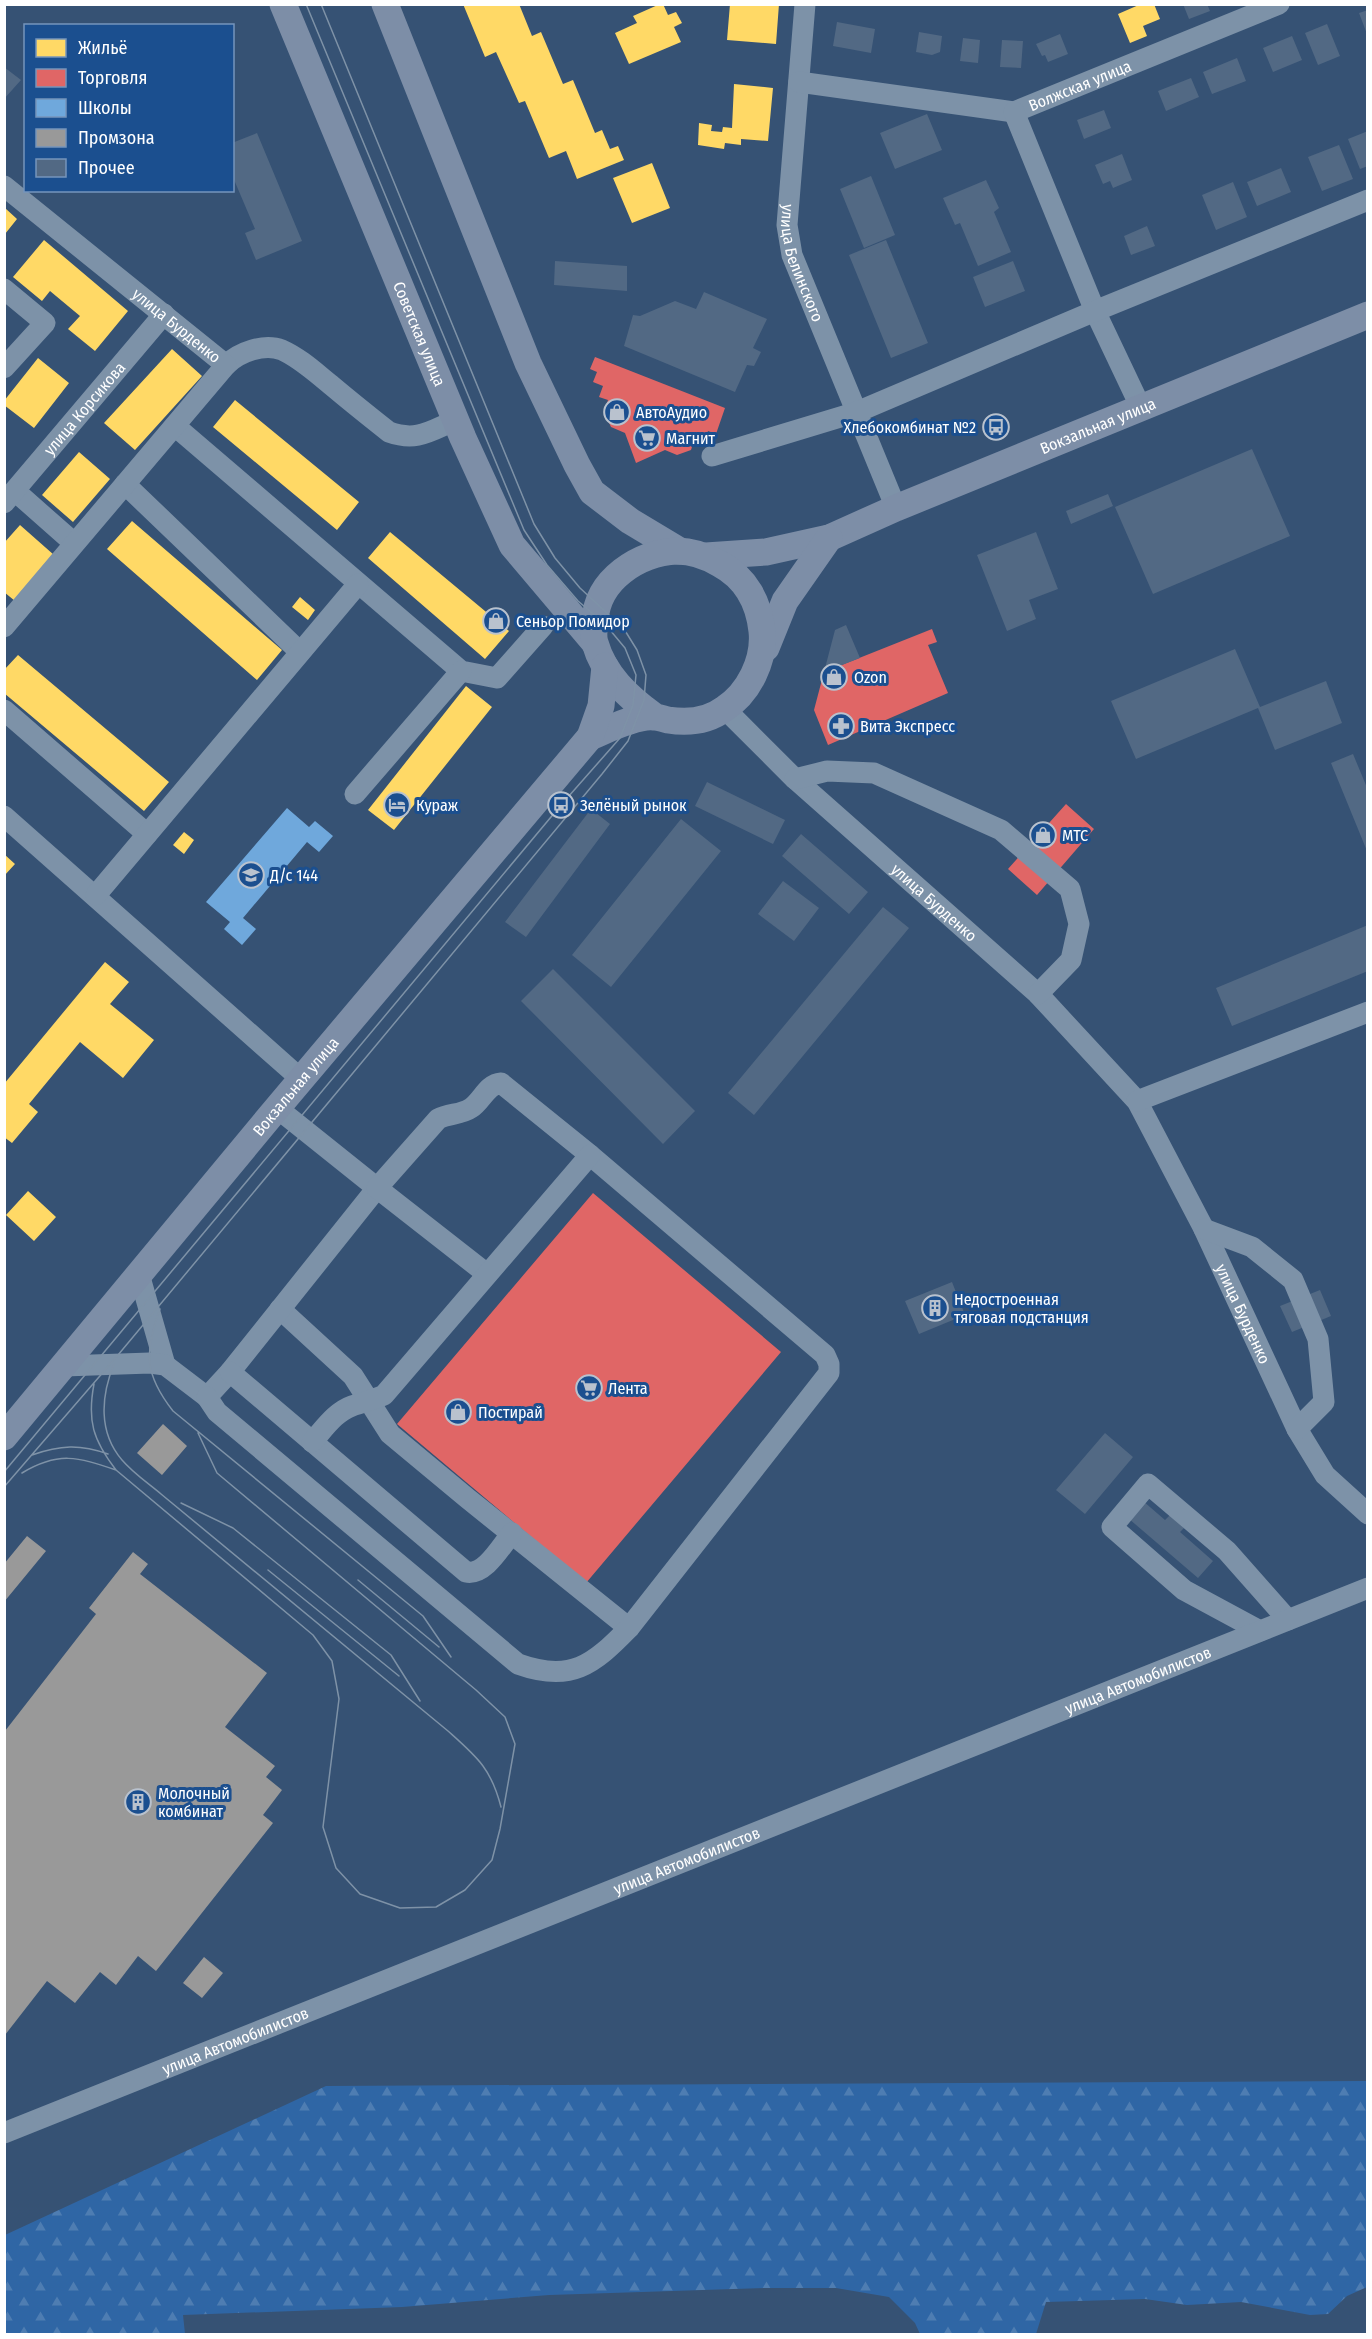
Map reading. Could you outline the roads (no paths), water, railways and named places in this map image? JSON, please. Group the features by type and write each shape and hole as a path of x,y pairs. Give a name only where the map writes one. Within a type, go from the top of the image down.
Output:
{"main road":[{"name":"Советская улица","path":"283,4 456,420 512,545 594,642 615,683 633,701 654,716 668,720 700,721 724,709 744,691 758,667 763,641 760,614 748,589 730,569 706,556 680,551 653,554 628,566 609,584 596,607 594,642"},
{"name":"Советская улица","path":"385,4 528,363 577,465 592,492 630,521 680,551"},
{"name":"Вокзальная улица","path":"706,556 766,552 829,537 1368,315"},
{"path":"758,667 785,601 829,537"},
{"name":"Вокзальная улица","path":"4,1437 301,1079 590,737 601,705 605,666"},
{"name":"Вокзальная улица","path":"590,737 623,724 654,716"}],"street":[{"name":"улица Белинского","path":"805,4 788,225 792,255 896,508"},
{"name":"Волжская улица","path":"799,82 1014,112 1279,4"},
{"path":"1014,112 1095,311 1141,408"},
{"name":"улица Бурденко","path":"4,186 226,365 246,352 264,348 280,350 303,362 389,432 404,438 420,435 456,420"},
{"path":"712,456 857,412 1095,311 1368,200"},
{"path":"4,289 45,323 4,368"},
{"name":"улица Корсикова","path":"10,497 164,314"},
{"path":"4,627 226,365"},
{"path":"176,426 461,671 497,678 543,626"},
{"path":"125,484 300,652"},
{"path":"10,497 74,543"},
{"path":"96,895 358,584"},
{"path":"355,794 461,671"},
{"name":"улица Бурденко","path":"724,709 795,779 1038,994 1137,1101 1204,1229 1297,1429 1325,1475 1368,1514"},
{"path":"4,710 147,834"},
{"path":"795,779 827,771 874,773 1001,830 1070,889 1079,924 1071,960 1038,994"},
{"path":"4,816 96,895 301,1079"},
{"path":"1137,1101 1368,1012"},
{"path":"64,1366 150,1363 165,1365 207,1397 217,1412 518,1664 540,1672 563,1672 582,1667 606,1653 629,1628 829,1373 829,1364 825,1355 590,1155 501,1083 495,1083 472,1107 461,1113 448,1113 438,1119 378,1188 230,1372 207,1397"},
{"path":"277,1108 487,1274"},
{"path":"312,1442 335,1416 350,1407 384,1395 590,1155"},
{"path":"1204,1229 1252,1246 1293,1280 1318,1339 1324,1402 1297,1429"},
{"path":"139,1274 165,1365"},
{"path":"280,1309 353,1376 390,1434 629,1628"},
{"path":"230,1372 466,1572 473,1574 481,1570 512,1533"},
{"path":"1260,1631 1184,1590 1112,1527 1149,1484 1227,1551 1288,1620"},
{"name":"улица Автомобилистов","path":"4,2133 1368,1588"}],"tram line":[{"path":"4,1472 561,805 620,738 633,705 636,675 625,648 605,624 578,601 547,565 524,530 306,4"},
{"path":"4,1487 118,1355 602,774 628,741 644,700 646,675 637,650 624,629 580,588 555,558 534,524 321,4"},
{"path":"160,1309 151,1338 150,1362 156,1386 173,1411 423,1616 451,1657"},
{"path":"114,1364 106,1389 104,1414 109,1438 122,1460 458,1740 482,1764 493,1782 501,1807"},
{"path":"94,1384 91,1409 94,1430 102,1449 116,1470 313,1635 332,1661 339,1699 323,1827 336,1868 360,1894 400,1908 436,1907 465,1890 492,1860 500,1829 515,1744 505,1717 476,1690 217,1473 198,1433"},
{"path":"32,1455 70,1447 108,1454"},
{"path":"22,1473 47,1461 68,1458 116,1470"},
{"path":"181,1503 233,1528 391,1655 420,1701"},
{"path":"268,1570 399,1676"},
{"path":"358,1580 439,1647"}],"place":[{"name":"АвтоАудио","path":"617,412"},
{"name":"Хлебокомбинат №2","path":"996,427"},
{"name":"Магнит","path":"647,438"},
{"name":"Сеньор Помидор","path":"496,621"},
{"name":"Ozon","path":"834,677"},
{"name":"Вита Экспресс","path":"841,726"},
{"name":"Кураж","path":"397,805"},
{"name":"Зелёный рынок","path":"561,805"},
{"name":"МТС","path":"1043,835"},
{"name":"Д/с 144","path":"251,875"},
{"name":"Недостроенная тяговая подстанция","path":"935,1308"},
{"name":"Лента","path":"589,1388"},
{"name":"Постирай","path":"458,1412"},
{"name":"Молочный комбинат","path":"138,1802"}]}
